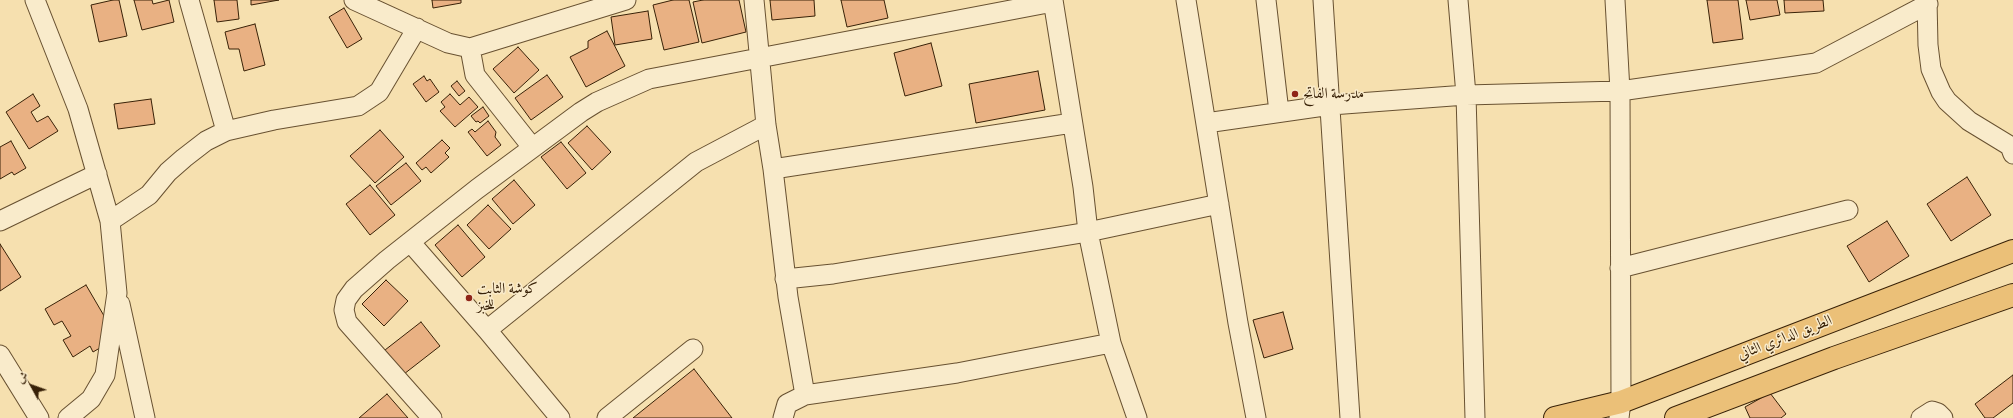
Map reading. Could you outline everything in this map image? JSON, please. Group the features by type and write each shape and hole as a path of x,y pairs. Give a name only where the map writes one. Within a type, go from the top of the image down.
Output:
{"main road":[{"name":"الطريق الدائري الثاني","path":"1555,418 1620,410 2013,251"},
{"path":"1676,418 1834,358 2013,295"}],"street":[{"path":"36,0 78,109 110,222 117,293 145,418"},
{"path":"189,0 226,132"},
{"path":"354,0 448,43 470,48 626,0"},
{"path":"754,0 766,125 773,169 785,279 805,395"},
{"path":"1186,0 1238,323 1256,418"},
{"path":"1266,0 1279,112"},
{"path":"1323,0 1331,105 1350,418"},
{"path":"1458,0 1466,95 1475,418"},
{"path":"1616,0 1620,91 1620,410"},
{"path":"432,418 347,322 344,310 346,300 354,290 387,260 411,243 532,147 597,102 649,79 1053,1 1083,187 1088,232 1111,343 1137,418"},
{"path":"1206,123 1331,105 1466,95 1620,91 1816,63 1928,2 1928,46 1931,69 1941,92 1947,101 1969,121 2012,147"},
{"path":"110,222 149,195 168,172 206,141 226,132 274,120 358,106 379,92 417,28"},
{"path":"470,48 475,75 532,147"},
{"path":"773,169 1072,123"},
{"path":"487,330 696,162 766,125"},
{"path":"0,221 97,174"},
{"path":"785,279 833,274 1088,232 1219,204"},
{"path":"1620,268 1848,210"},
{"path":"411,243 487,330 560,418"},
{"path":"68,418 91,399 106,375 117,293"},
{"path":"783,418 787,404 805,395 957,373 1111,343"},
{"path":"607,418 693,349"},
{"path":"0,355 39,418"},
{"path":"1921,418 1932,411 1938,413 1943,418"}],"building":[{"path":"119,0 127,36 99,42 91,5"},
{"path":"134,0 152,0 153,4 169,0 174,22 142,30"},
{"path":"214,0 237,0 239,19 217,22"},
{"path":"251,0 279,0 251,5"},
{"path":"432,0 461,0 461,3 433,8"},
{"path":"673,0 689,0 699,42 664,50 653,5"},
{"path":"703,0 739,0 746,32 702,43 693,2"},
{"path":"770,0 814,0 815,16 772,20"},
{"path":"841,0 884,0 888,18 847,27"},
{"path":"1707,0 1738,0 1743,39 1713,43"},
{"path":"1746,0 1777,0 1780,15 1750,20"},
{"path":"1784,0 1823,0 1824,11 1785,13"},
{"path":"344,8 362,39 347,48 329,17"},
{"path":"648,11 652,39 615,45 611,17"},
{"path":"255,24 265,65 244,71 239,49 229,49 225,32"},
{"path":"607,31 625,66 586,87 570,57 588,48 588,41"},
{"path":"931,43 942,86 905,96 894,53"},
{"path":"518,47 539,70 514,93 493,69"},
{"path":"1038,71 1045,110 976,123 969,84"},
{"path":"547,75 563,97 531,120 515,98"},
{"path":"424,76 427,81 430,79 439,92 426,102 413,84"},
{"path":"457,81 465,91 459,96 451,86"},
{"path":"33,94 40,106 31,112 37,122 48,116 58,131 29,149 6,112"},
{"path":"450,94 460,105 469,97 478,107 455,127 440,111 445,107 441,102"},
{"path":"151,99 155,124 118,129 114,104"},
{"path":"483,107 489,116 480,123 478,121 476,122 471,116"},
{"path":"488,121 496,132 495,137 501,145 487,156 468,132 472,129 475,132"},
{"path":"587,126 611,152 592,170 568,143"},
{"path":"380,130 404,157 375,183 350,156"},
{"path":"442,140 450,148 445,153 449,157 431,173 426,167 422,170 416,163"},
{"path":"11,141 26,168 14,175 12,172 0,179 0,147"},
{"path":"561,142 586,173 567,189 541,157"},
{"path":"406,163 421,181 391,205 376,186"},
{"path":"1967,177 1991,215 1951,241 1927,204"},
{"path":"514,180 535,205 513,224 492,199"},
{"path":"370,185 395,215 370,235 346,204"},
{"path":"488,205 511,229 489,249 467,225"},
{"path":"1887,221 1909,256 1869,282 1847,246"},
{"path":"458,225 485,257 462,277 435,245"},
{"path":"0,244 21,277 0,291"},
{"path":"386,280 408,301 384,326 362,304"},
{"path":"86,285 117,338 93,352 90,346 73,357 63,340 71,336 62,321 54,325 45,309"},
{"path":"1283,312 1293,349 1264,358 1253,320"},
{"path":"421,322 440,346 404,374 385,350"},
{"path":"694,369 732,418 633,418"},
{"path":"2013,375 2013,403 1993,418 1985,418 1975,404"},
{"path":"1770,393 1786,414 1781,418 1750,418 1745,407"},
{"path":"387,394 408,418 359,418"}],"place":[{"name":"مدرسة الفاتح","path":"1295,94"},
{"name":"كوشة الثابت للخبز","path":"469,298"}]}
